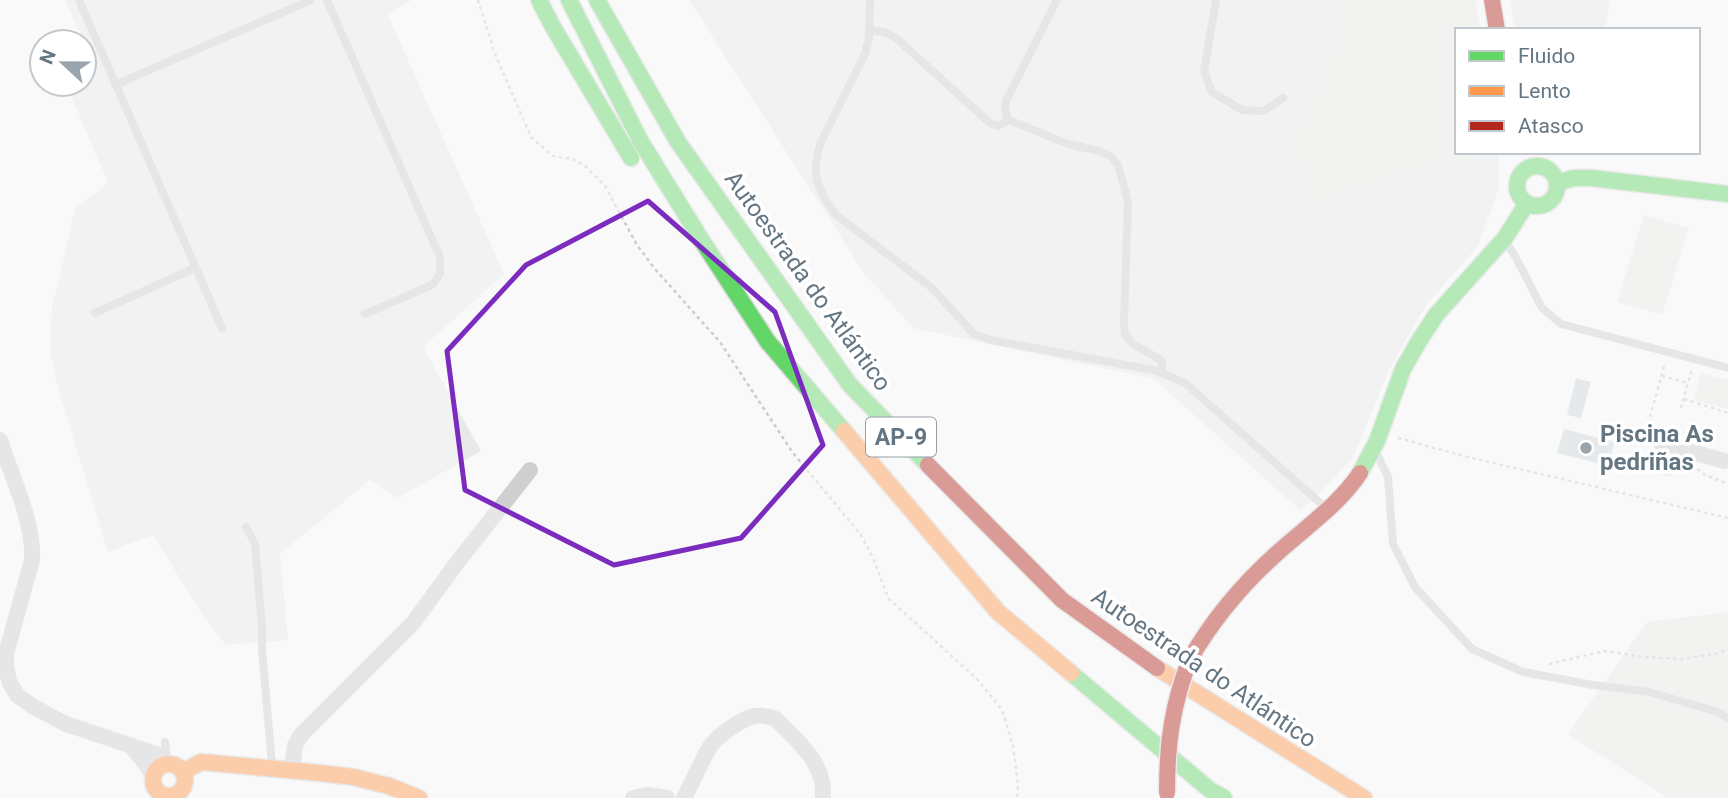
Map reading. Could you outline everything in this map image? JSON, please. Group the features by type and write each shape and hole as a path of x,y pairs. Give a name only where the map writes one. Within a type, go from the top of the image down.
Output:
{"main road":[{"path":"539,0 640,173"},
{"name":"AP-9","path":"569,0 641,142 768,342 998,612 1210,790 1224,798"},
{"name":"Autoestrada do Atlántico","path":"597,0 678,142 850,385 1062,600 1162,672 1364,798"},
{"path":"1492,0 1497,28"},
{"path":"1520,154 1526,169"},
{"path":"1539,166 1551,171 1557,183 1555,195 1545,204 1532,206 1519,195 1517,189 1518,178 1526,169 1539,166"},
{"path":"1557,183 1574,178 1591,178 1728,194"},
{"path":"1168,795 1166,767 1170,722 1190,659 1203,636 1248,580 1355,481 1377,441 1404,368 1425,331 1458,289 1504,239 1527,203"},
{"path":"689,249 768,342"},
{"path":"183,772 201,762 292,770 353,777 389,786 417,797"},
{"path":"176,765 183,772 184,784 168,796 156,789 153,783 153,776 161,766 176,765"}],"street":[{"path":"1661,443 1724,461"},
{"path":"1,449 30,528 33,547 32,560 7,622 6,665 9,681 17,695 66,724 156,754 167,764"},
{"path":"292,770 295,745 301,735 413,623 530,470"},
{"path":"684,798 711,745 745,719 755,716 776,719 812,756 821,775 822,796"},
{"path":"132,747 153,776"},
{"path":"634,798 647,795 667,798"}],"lane":[{"path":"79,0 222,328"},
{"path":"115,85 311,0"},
{"path":"327,0 440,257 440,274 432,285 365,314"},
{"path":"870,0 870,30 865,54 816,155 818,186 825,202 837,216 932,288 974,334 991,340 1162,373 1185,383 1327,509"},
{"path":"1057,0 1006,101 1005,111 1009,120 1068,144 1099,151 1110,156 1118,165 1128,201 1125,334 1132,343 1162,361 1162,373"},
{"path":"1216,0 1204,71 1212,92 1242,110 1264,111 1283,98"},
{"path":"870,30 896,37 990,123 998,125 1009,120"},
{"path":"1504,239 1542,308 1561,324 1728,368"},
{"path":"95,313 195,268"},
{"path":"1377,441 1388,477 1393,544 1415,587 1472,649 1523,672 1649,692 1718,712 1728,718"},
{"path":"246,527 255,544 272,768"},
{"path":"166,742 167,764"}],"path":[{"path":"478,0 495,54 531,137 553,156 573,159 586,166 605,186 643,253 720,342 793,453 861,534 888,598 978,680 1002,710 1013,745 1017,798"},
{"path":"1661,443 1647,434 1668,353"},
{"path":"1681,408 1695,359"},
{"path":"1662,376 1688,383"},
{"path":"1684,399 1728,412"},
{"path":"1377,441 1464,456 1728,518"},
{"path":"1523,672 1604,651 1682,659 1720,653 1728,648"}],"highlighted area":[{"path":"648,201 775,312 823,445 741,538 614,565 465,490 447,351 526,265"}],"shaded area":[{"path":"65,0 412,0 388,15 504,274 423,347 481,451 398,498 370,480 280,554 288,640 226,645 205,619 153,535 108,552 56,381 50,351 52,304 75,208 101,189 107,180 72,98 98,98 98,28 78,28"},
{"path":"689,0 1344,0 1339,26 1316,85 1287,142 1310,205 1477,154 1499,154 1499,189 1478,246 1426,305 1389,370 1352,460 1301,511 1154,379 913,328 864,273"},
{"path":"1344,0 1476,0 1480,28 1455,28 1455,154 1476,154 1310,205 1287,142 1316,85 1339,26"},
{"path":"1510,0 1610,0 1605,28 1515,28"},
{"path":"1644,215 1689,228 1662,315 1617,302"},
{"path":"1701,373 1728,380 1728,409 1694,400"},
{"name":"Piscina As pedriñas","path":"1576,378 1591,382 1581,418 1567,415"},
{"name":"Piscina As pedriñas","path":"1564,429 1615,442 1608,466 1557,453"},
{"path":"1649,453 1676,460 1671,477 1644,470"},
{"path":"1728,612 1728,798 1667,798 1568,734 1647,622"}],"traffic: fast":[{"path":"539,0 631,158"},
{"path":"569,0 641,142 699,236 768,342 844,431"},
{"path":"597,0 678,142 850,385 928,465"},
{"path":"1537,166 1545,167 1551,172 1556,178 1557,186 1556,194 1551,200 1545,205 1537,206 1529,205 1523,200 1518,194 1517,186 1518,178 1523,172 1529,167 1537,166"},
{"path":"1557,183 1574,178 1591,178 1728,194"},
{"path":"1360,473 1377,441 1403,369 1419,341 1436,315 1505,238 1527,203"},
{"path":"1071,673 1210,790 1224,798"}],"traffic: slow":[{"path":"844,431 998,612 1071,673"},
{"path":"1157,668 1364,798"},
{"path":"183,772 201,762 320,773 353,777 389,786 419,798"},
{"path":"169,764 180,769 185,780 180,791 169,796 158,791 153,780 158,769 169,764"}],"traffic: jam":[{"path":"1492,0 1497,28"},
{"path":"928,465 1062,600 1157,668"},
{"path":"1190,659 1221,613 1244,586 1269,560 1334,504 1360,473"},
{"path":"1167,793 1172,725 1190,659"}],"place":[{"name":"Piscina As pedriñas","path":"1586,448"}]}
